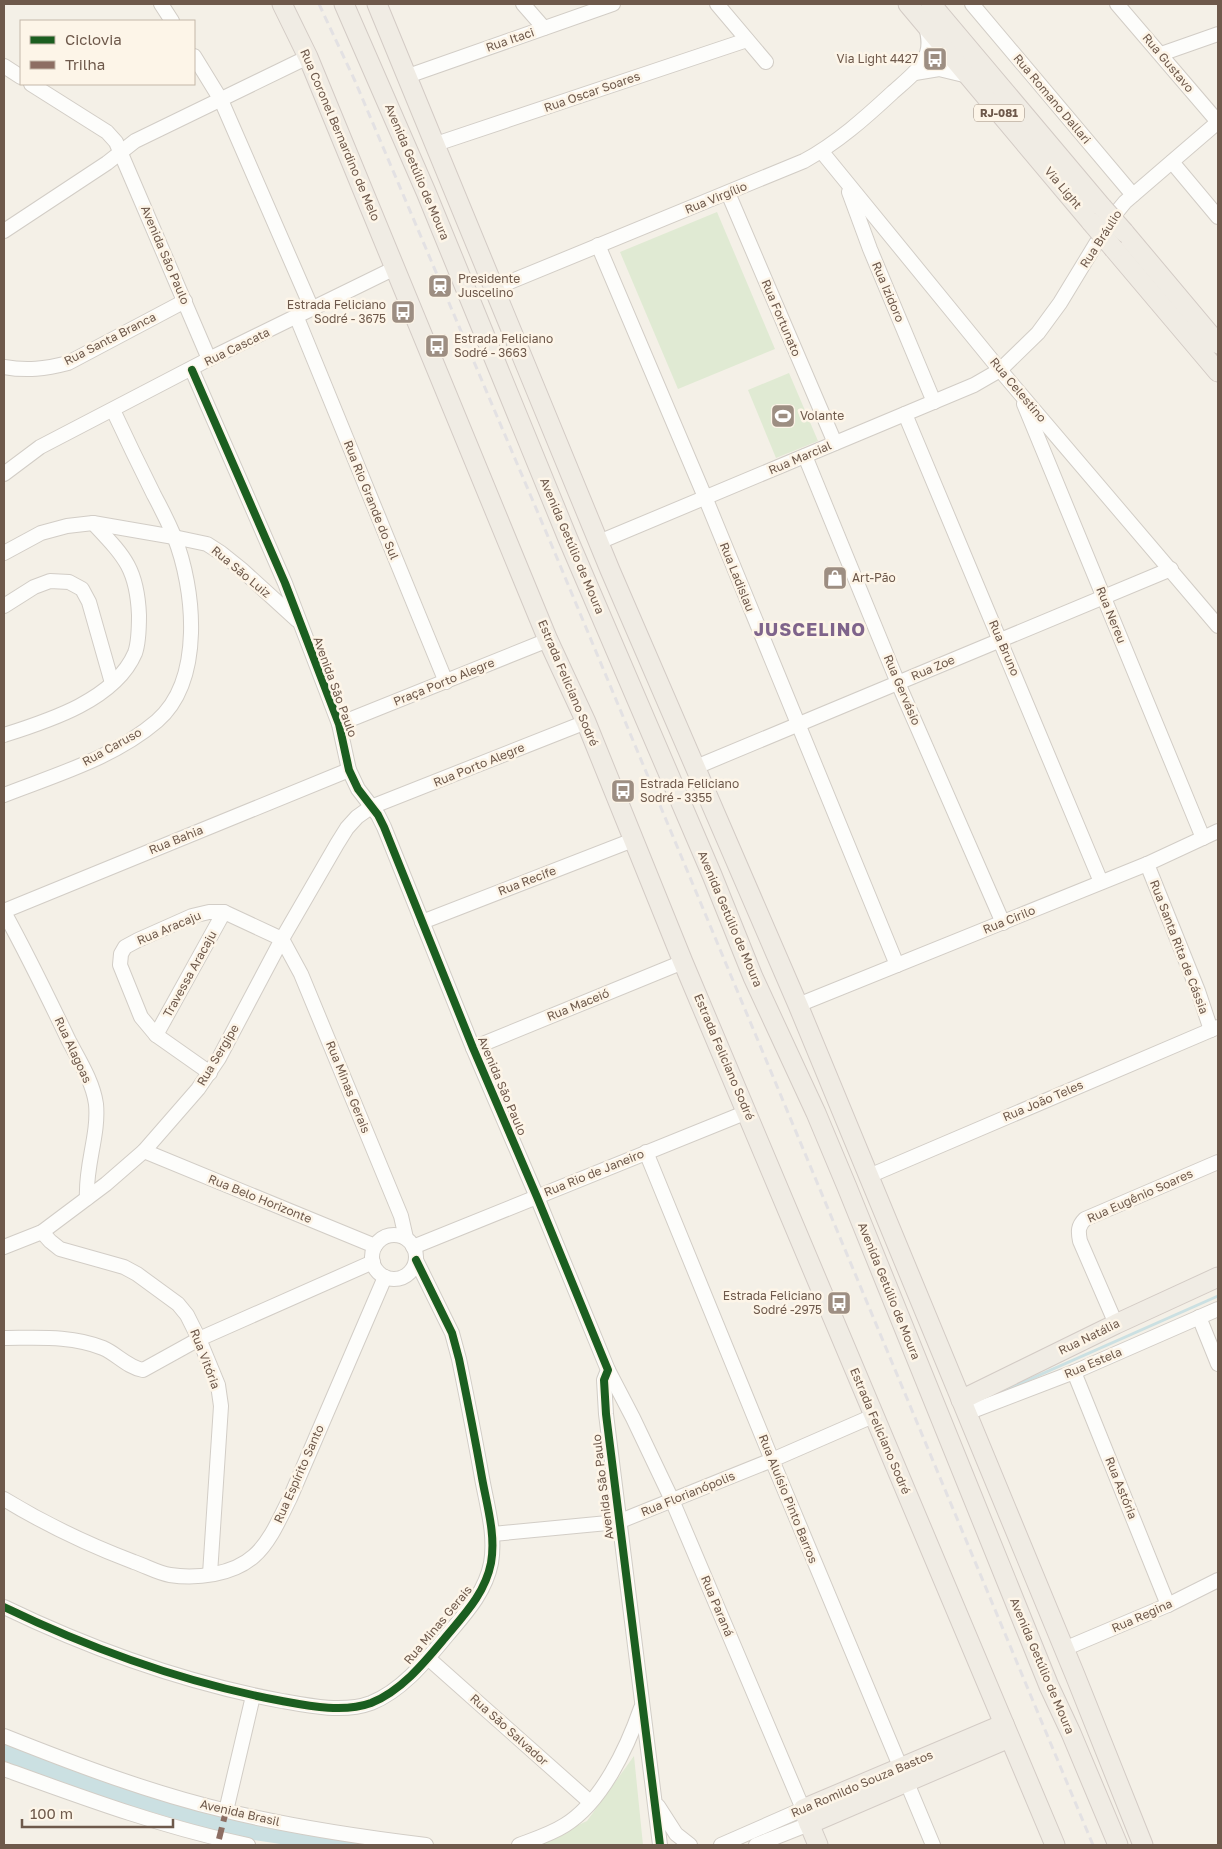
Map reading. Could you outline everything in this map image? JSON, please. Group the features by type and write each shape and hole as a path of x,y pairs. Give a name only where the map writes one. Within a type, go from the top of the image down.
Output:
{"main road":[{"name":"Rua Coronel Bernardino de Melo","path":"282,4 308,57 395,268"},
{"name":"Avenida Getúlio de Moura","path":"344,4 426,192 568,539 712,875 753,977 816,1113 1031,1642 1089,1776"},
{"name":"Avenida Getúlio de Moura","path":"377,4 598,542 798,1005 1143,1845"},
{"name":"Via Light","path":"908,4 968,76 1097,214 1124,232 1218,344"},
{"name":"Via Light","path":"931,4 1097,214 1114,249 1218,372"},
{"name":"Estrada Feliciano Sodré","path":"395,268 548,640 586,722 683,962 748,1112 873,1416 1055,1845"},
{"path":"712,875 746,936 756,939 760,935 760,930 752,898"},
{"path":"753,977 754,968 759,961 768,960 772,962 790,1001 798,1005"},
{"name":"Rua Natália","path":"964,1407 1116,1324 1218,1276"},
{"path":"907,1334 930,1324"},
{"path":"1031,1642 1049,1648 1064,1650"},
{"name":"Avenida Getúlio de Moura","path":"1089,1714 1091,1761 1089,1776"},
{"name":"Rua Romildo Souza Bastos","path":"806,1816 1006,1731"},
{"path":"1089,1776 1118,1845"},
{"name":"Rua Paraná","path":"806,1816 818,1845"}],"street":[{"path":"161,4 171,20"},
{"path":"523,4 544,28"},
{"name":"Rua Itaci","path":"408,76 613,4"},
{"path":"717,4 766,62"},
{"name":"Rua Romano Dallari","path":"972,4 1132,195"},
{"name":"Rua Gustavo","path":"1117,4 1218,122"},
{"name":"Rua Virgílio","path":"495,288 804,162 822,152 870,113 915,72 924,59 928,48 926,26"},
{"path":"1161,54 1218,34"},
{"name":"Rua Oscar Soares","path":"436,144 747,40"},
{"path":"4,231 107,163 135,141 308,57"},
{"path":"195,58 221,100 312,309"},
{"path":"5,69 20,76"},
{"path":"915,72 939,70 968,76"},
{"name":"Avenida São Paulo","path":"33,85 107,132 121,151 209,360"},
{"name":"Rua Bráulio","path":"1000,370 1048,322 1094,250 1111,219 1132,195 1218,122"},
{"name":"Rua Celestino","path":"822,152 1000,370 1218,626"},
{"path":"1172,162 1218,217"},
{"name":"Rua Izidoro","path":"845,180 870,249 934,402"},
{"name":"Rua Fortunato","path":"728,193 835,443"},
{"path":"870,249 890,235"},
{"name":"Rua Ladislau","path":"598,245 897,965"},
{"name":"Rua Cascata","path":"4,474 40,447 209,360 395,268"},
{"name":"Rua Santa Branca","path":"4,367 31,370 48,368 68,362 184,301"},
{"name":"Rua Rio Grande do Sul","path":"297,318 446,682"},
{"name":"Avenida São Paulo","path":"192,370 285,582 339,724 349,770 358,789 384,827 473,1048 608,1370 604,1380 606,1414 618,1522 660,1845"},
{"name":"Rua Marcial","path":"598,542 974,385 1000,370"},
{"name":"Rua Nereu","path":"1019,392 1203,838"},
{"name":"Rua Caruso","path":"4,795 94,759 128,741 158,720 176,698 188,670 191,624 187,580 174,537 113,410"},
{"name":"Rua Bruno","path":"906,414 1101,882"},
{"name":"Rua Gervásio","path":"805,456 898,683 1003,923"},
{"path":"4,553 41,533 67,526 93,523 174,537"},
{"path":"4,736 71,710 96,697 127,667 136,651 139,626 136,582 131,570 115,546 93,523"},
{"name":"Rua São Luiz","path":"174,537 207,544 221,552 300,622"},
{"name":"Rua Zoe","path":"696,767 1170,569"},
{"path":"4,606 34,587 50,581 69,582 82,589 89,602 112,683"},
{"name":"Praça Porto Alegre","path":"339,724 548,640"},
{"name":"Rua Porto Alegre","path":"372,807 586,722"},
{"name":"Rua Bahia","path":"4,911 349,770"},
{"name":"Rua Sergipe","path":"4,1247 42,1232 144,1151 210,1073 282,939 348,828 358,817 372,807"},
{"name":"Rua Cirilo","path":"798,1005 1147,864 1218,831"},
{"name":"Rua Recife","path":"422,922 633,840"},
{"name":"Rua Santa Rita de Cássia","path":"1147,864 1198,991 1215,1028"},
{"name":"Rua Alagoas","path":"4,911 79,1061 96,1102 96,1122 87,1174 87,1198"},
{"name":"Rua Aracaju","path":"210,1073 156,1035 141,1017 120,965 121,954 125,947 138,940 192,916 209,912 224,912"},
{"path":"224,912 282,939"},
{"name":"Travessa Aracaju","path":"156,1035 224,912"},
{"name":"Rua Minas Gerais","path":"4,1607 42,1626 128,1659 254,1696 312,1707 342,1708 370,1703 399,1687 428,1658 482,1591 491,1563 492,1534 465,1386 452,1333 412,1249 401,1216 305,983 282,939"},
{"name":"Rua Maceió","path":"473,1048 683,962"},
{"name":"Rua João Teles","path":"869,1176 1215,1028"},
{"name":"Rua Rio de Janeiro","path":"412,1249 748,1112"},
{"name":"Rua Belo Horizonte","path":"144,1151 375,1246"},
{"name":"Rua Aluísio Pinto Barros","path":"646,1152 933,1845"},
{"name":"Rua Eugênio Soares","path":"1116,1324 1080,1241 1079,1224 1085,1219 1218,1162"},
{"name":"Rua Vitória","path":"42,1232 60,1249 124,1267 137,1274 178,1304 187,1315 199,1339 218,1385 220,1406 210,1574"},
{"path":"392,1235 412,1249 414,1267 404,1276 392,1278 385,1276 380,1273 373,1262 372,1256 375,1246 392,1235"},
{"path":"4,1338 50,1338 81,1341 104,1348 135,1369 143,1370 199,1339 373,1262"},
{"name":"Rua Espírito Santo","path":"4,1499 62,1530 117,1555 169,1575 191,1577 237,1567 254,1556 272,1533 290,1498 385,1276"},
{"name":"Rua Estela","path":"964,1407 1074,1372 1218,1309"},
{"path":"1200,1317 1218,1364"},
{"name":"Rua Paraná","path":"608,1370 672,1500 806,1816"},
{"name":"Rua Astória","path":"1074,1372 1168,1605"},
{"name":"Rua Florianópolis","path":"492,1534 618,1522 772,1460 873,1416"},
{"name":"Rua Regina","path":"1064,1650 1168,1605 1218,1580"},
{"name":"Rua São Salvador","path":"428,1658 590,1802"},
{"path":"226,1811 254,1696"},
{"name":"Avenida São Paulo","path":"519,1845 565,1825 590,1802 618,1762 633,1732 642,1706"},
{"name":"Avenida Brasil","path":"4,1736 72,1763 226,1811 297,1826 426,1845"},
{"path":"4,1769 218,1842 248,1845"},
{"path":"654,1800 668,1825 690,1845"},
{"name":"Rua Romildo Souza Bastos","path":"723,1845 806,1816"},
{"name":"Rua Romildo Souza Bastos","path":"756,1845 806,1816"}],"green space":[{"path":"717,212 775,349 678,389 620,252"},
{"name":"Volante","path":"789,373 818,441 776,458 748,390"},
{"path":"634,1756 643,1845 534,1845 587,1821"}],"waterway":[{"path":"999,1393 1218,1296"},
{"path":"4,1750 59,1775 239,1828 350,1845"}],"railway":[{"path":"319,4 355,81 552,546 1093,1845"}],"marked path":[{"path":"219,1839 226,1811"}],"cycle path":[{"path":"192,370 285,583 339,724 349,770 358,789 378,815 384,827 473,1048 608,1370 604,1380 606,1414 660,1845"},
{"path":"4,1607 71,1637 140,1663 210,1685 282,1701 326,1708 350,1708 382,1698 402,1684 459,1622 479,1595 488,1574 492,1552 490,1520 459,1359 452,1333 416,1260"}],"place":[{"name":"Via Light 4427","path":"935,59"},
{"name":"Presidente Juscelino","path":"440,286"},
{"name":"Estrada Feliciano Sodré - 3675","path":"403,312"},
{"name":"Estrada Feliciano Sodré - 3663","path":"437,346"},
{"name":"Volante","path":"783,416"},
{"name":"Art-Pão","path":"835,578"},
{"name":"Estrada Feliciano Sodré - 3355","path":"623,791"},
{"name":"Estrada Feliciano Sodré -2975","path":"839,1303"}],"district":[{"name":"JUSCELINO","path":"810,630"}]}
